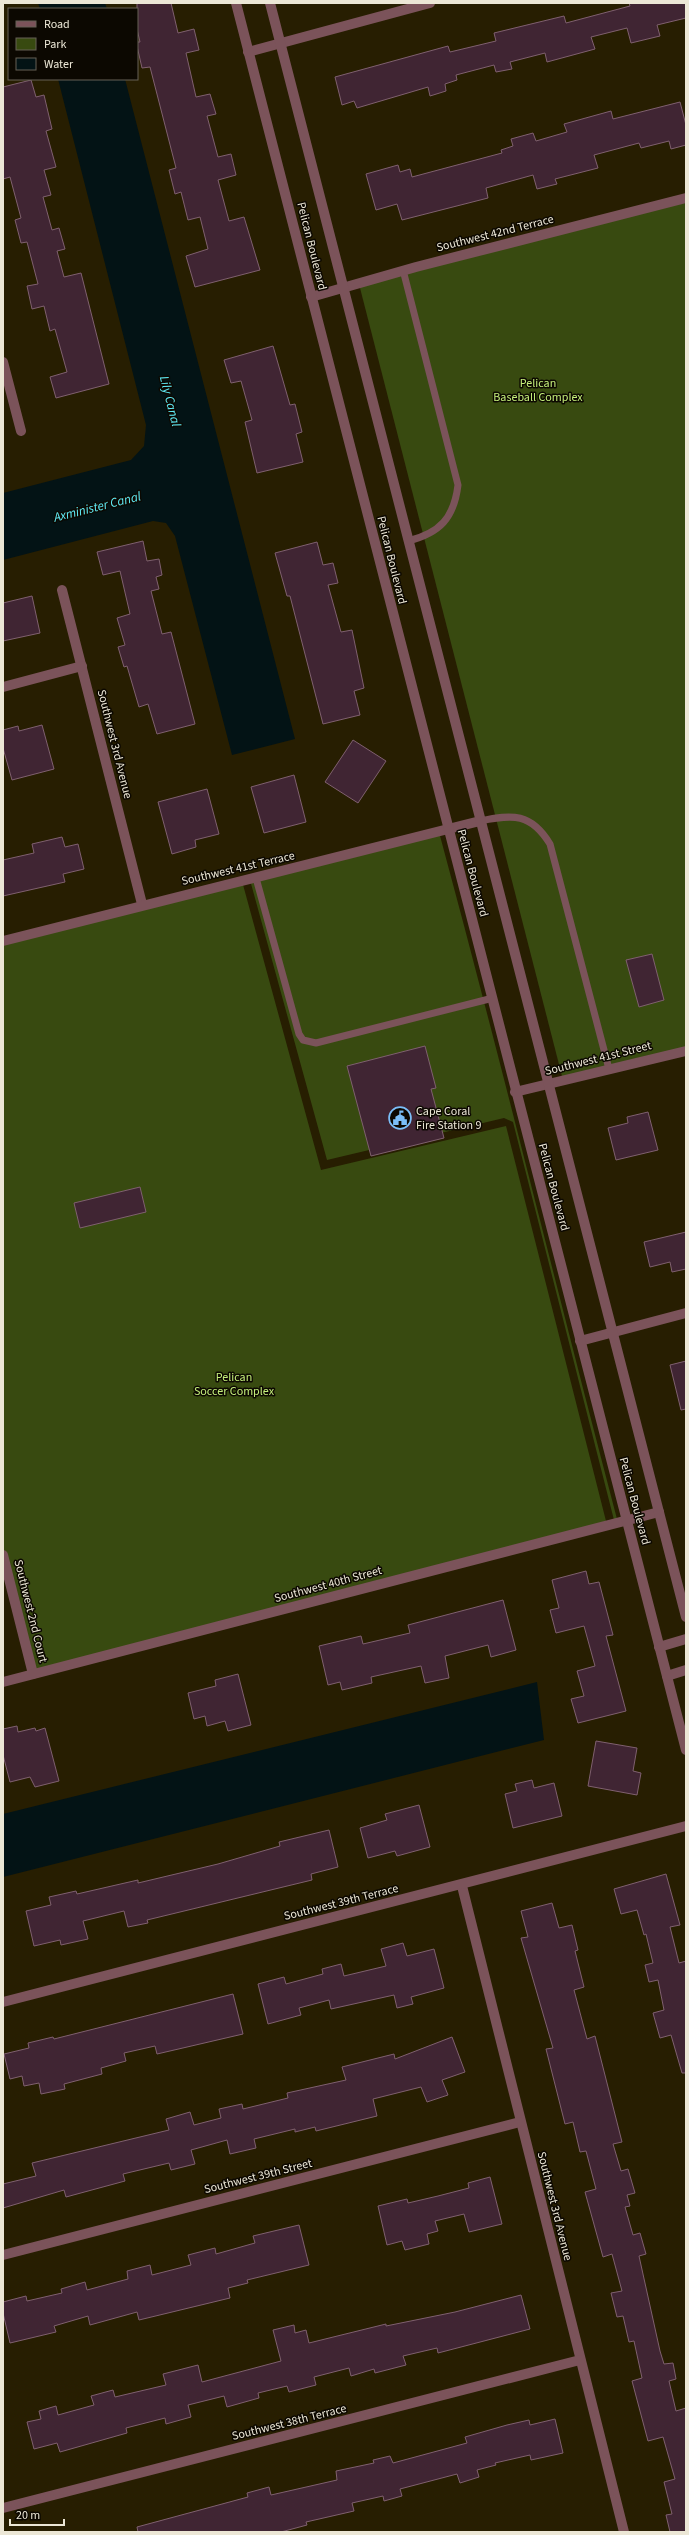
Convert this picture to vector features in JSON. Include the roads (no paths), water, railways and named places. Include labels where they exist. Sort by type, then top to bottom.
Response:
[{"type":"street","name":"Pelican Boulevard","points":[[236,3],[448,829],[494,998],[515,1092],[686,1750]]},
{"type":"street","name":"Pelican Boulevard","points":[[270,3],[686,1617]]},
{"type":"street","points":[[248,52],[280,42],[430,3]]},
{"type":"street","name":"Southwest 42nd Terrace","points":[[311,297],[403,270],[686,198]]},
{"type":"street","points":[[3,364],[21,431]]},
{"type":"street","name":"Southwest 3rd Avenue","points":[[62,590],[142,904]]},
{"type":"street","points":[[3,686],[82,666]]},
{"type":"street","name":"Southwest 41st Terrace","points":[[3,941],[142,904],[256,878],[480,821]]},
{"type":"street","name":"Southwest 41st Street","points":[[515,1092],[686,1051]]},
{"type":"street","points":[[580,1341],[612,1331],[686,1313]]},
{"type":"street","name":"Southwest 40th Street","points":[[3,1682],[659,1512]]},
{"type":"street","name":"Southwest 2nd Court","points":[[3,1555],[33,1674]]},
{"type":"street","points":[[659,1647],[686,1640]]},
{"type":"street","points":[[667,1676],[686,1670]]},
{"type":"street","name":"Southwest 39th Terrace","points":[[3,2002],[462,1886],[686,1826]]},
{"type":"street","name":"Southwest 3rd Avenue","points":[[462,1886],[624,2532]]},
{"type":"street","name":"Southwest 39th Street","points":[[3,2255],[520,2122]]},
{"type":"street","name":"Southwest 38th Terrace","points":[[3,2508],[580,2360]]},
{"type":"lane","points":[[403,270],[458,485],[456,501],[447,519],[424,537],[408,541]]},
{"type":"lane","points":[[480,821],[517,817],[532,822],[542,832],[550,844],[609,1069]]},
{"type":"lane","points":[[256,878],[299,1034],[304,1040],[316,1043],[494,998]]},
{"type":"water","points":[[38,3],[105,3],[107,8],[40,8]]},
{"type":"water","points":[[58,80],[125,80],[295,739],[232,755],[175,536],[166,523],[153,521],[3,560],[3,493],[131,460],[144,446],[146,425]]},
{"type":"water","points":[[537,1682],[544,1740],[3,1877],[3,1814]]},
{"type":"place","name":"Cape Coral Fire Station 9","points":[[400,1118]]},
{"type":"park label","name":"Pelican Baseball Complex","points":[[538,390]]},
{"type":"park label","name":"Pelican Soccer Complex","points":[[234,1384]]},
{"type":"water label","name":"Lily Canal","points":[[171,401]]},
{"type":"water label","name":"Axminister Canal","points":[[97,506]]}]
